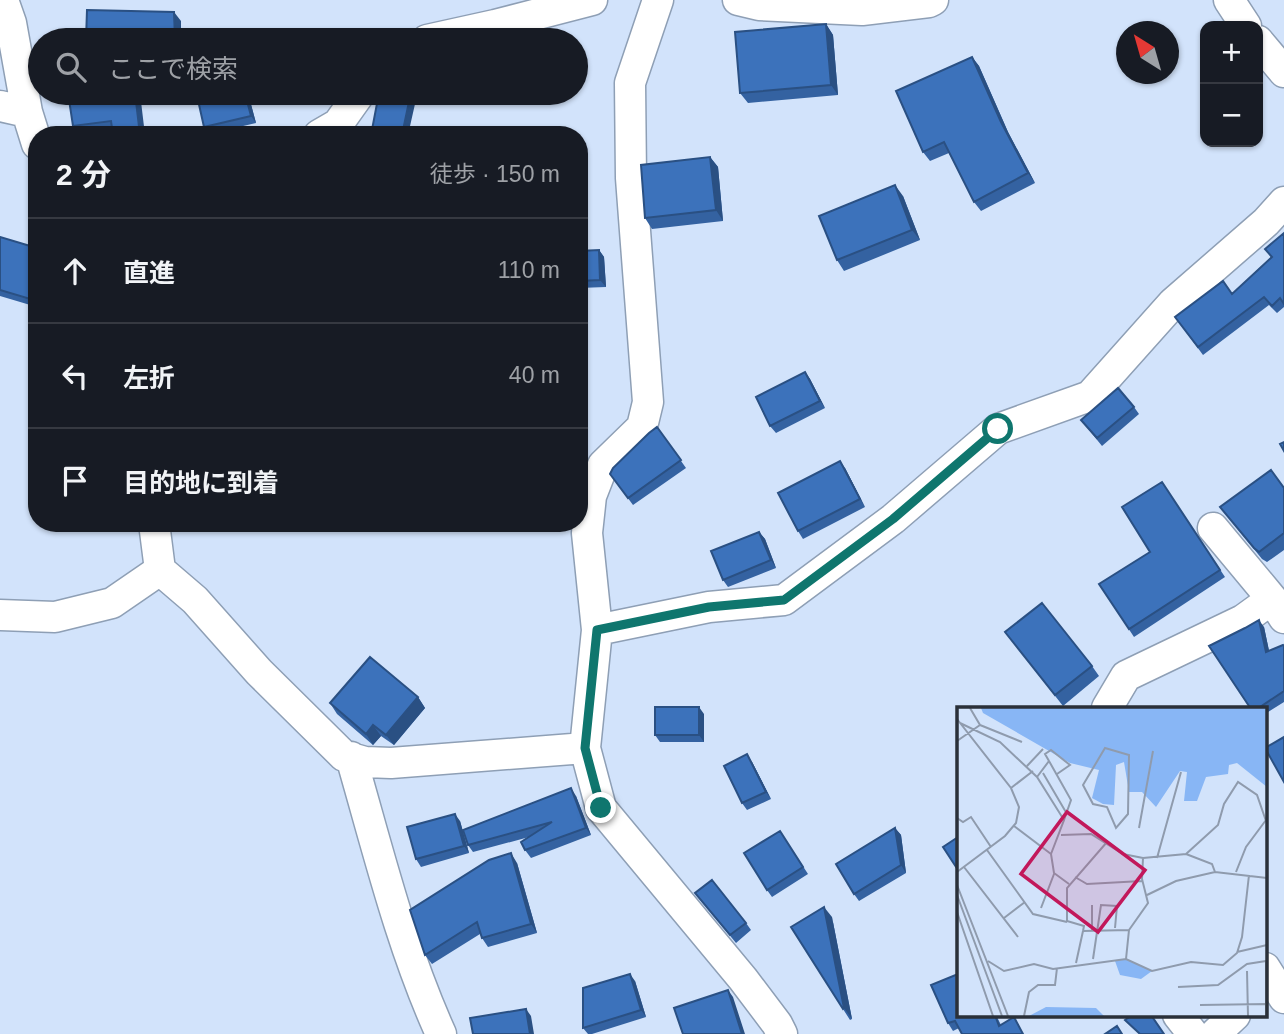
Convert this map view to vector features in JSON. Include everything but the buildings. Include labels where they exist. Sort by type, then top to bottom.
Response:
[{"type":"street","points":[[481,28],[592,0]]},
{"type":"street","points":[[588,524],[591,496],[603,464],[642,427],[648,402],[631,177],[630,83],[658,0]]},
{"type":"street","points":[[738,0],[759,5],[862,10],[933,0]]},
{"type":"street","points":[[1229,0],[1243,21]]},
{"type":"street","points":[[5,14],[13,109],[28,131]]},
{"type":"street","points":[[1263,47],[1284,72]]},
{"type":"street","points":[[335,126],[351,105]]},
{"type":"street","points":[[597,630],[709,607],[784,600],[893,519],[998,429],[1090,396],[1173,303],[1266,222],[1284,202]]},
{"type":"street","points":[[1108,707],[1126,676],[1243,620],[1278,608],[1213,528]]},
{"type":"street","points":[[155,532],[160,570],[195,600],[259,673],[344,755],[365,762],[391,763],[585,748]]},
{"type":"street","points":[[587,532],[597,630],[585,748],[601,808],[743,979],[778,1024],[782,1034]]},
{"type":"street","points":[[0,615],[55,617],[112,603],[160,570]]},
{"type":"street","points":[[351,758],[402,929],[424,996],[441,1034]]},
{"type":"street","points":[[1179,1016],[1193,1034]]},
{"type":"street","points":[[1215,1034],[1234,1016]]},
{"type":"route","points":[[601,808],[585,748],[597,630],[709,607],[784,600],[893,519],[998,429]]}]
